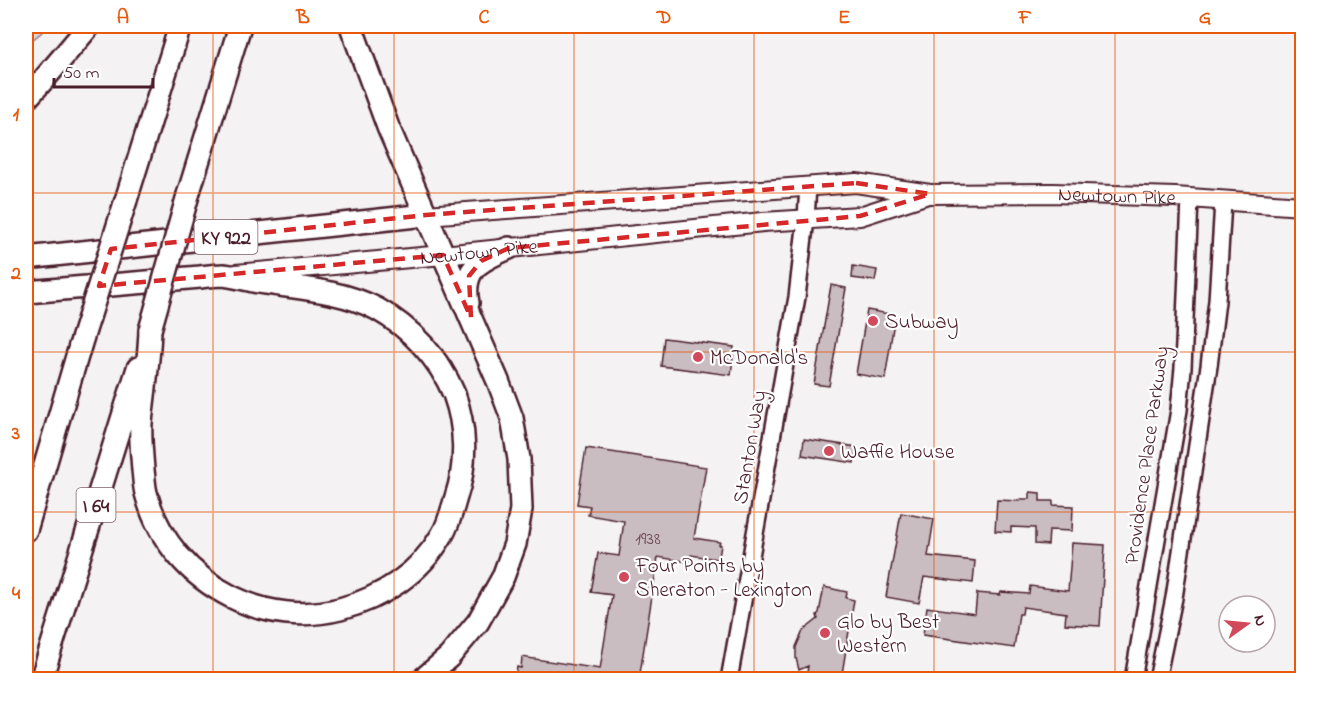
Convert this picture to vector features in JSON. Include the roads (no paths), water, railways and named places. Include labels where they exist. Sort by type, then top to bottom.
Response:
[{"type":"highway","points":[[26,99],[89,26]]},
{"type":"highway","points":[[26,530],[80,346],[180,26]]},
{"type":"highway","name":"I 64","points":[[41,680],[150,330],[188,195],[240,26]]},
{"type":"highway","points":[[351,26],[388,127],[498,381],[512,418],[519,459],[521,509],[515,544],[503,577],[477,622],[449,657],[422,680]]},
{"type":"highway","name":"Newtown Pike","points":[[26,258],[426,215]]},
{"type":"highway","points":[[471,318],[466,283],[473,268],[481,261],[509,248]]},
{"type":"highway","points":[[150,330],[150,350],[141,426],[146,492],[168,543],[183,563],[200,578],[246,604],[297,614],[324,613],[348,607],[375,597],[400,582],[430,553],[443,534],[451,515],[463,471],[464,445],[460,419],[454,395],[443,372],[425,347],[402,326],[374,308],[310,288],[256,282],[222,275]]},
{"type":"highway","name":"Newtown Pike","points":[[26,292],[222,275]]},
{"type":"main road","name":"Newtown Pike","points":[[426,215],[856,183],[930,194],[1053,193],[1175,197],[1302,206]]},
{"type":"main road","name":"Newtown Pike","points":[[222,275],[763,222],[860,216],[930,194]]},
{"type":"street","name":"Stanton Way","points":[[729,680],[796,297],[806,219],[807,186]]},
{"type":"street","name":"Providence Place Parkway","points":[[1133,680],[1179,410],[1183,368],[1190,199]]},
{"type":"street","points":[[1157,680],[1174,598],[1209,366],[1217,301],[1223,202]]},
{"type":"place","name":"Subway","points":[[873,321]]},
{"type":"place","name":"McDonald's","points":[[698,357]]},
{"type":"place","name":"Waffle House","points":[[829,451]]},
{"type":"place","name":"Four Points by Sheraton - Lexington","points":[[624,577]]},
{"type":"place","name":"Glo by Best Western","points":[[825,633]]}]
